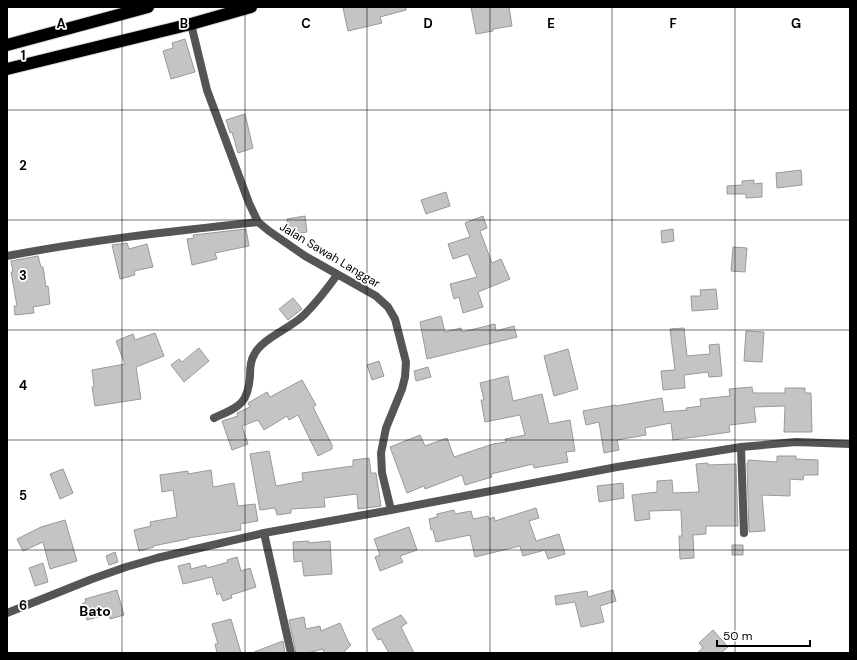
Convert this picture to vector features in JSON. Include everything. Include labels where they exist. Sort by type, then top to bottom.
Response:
[{"type":"highway","points":[[7,45],[148,7]]},
{"type":"highway","points":[[7,69],[191,24],[251,7]]},
{"type":"street","name":"Jalan Sawah Langgar","points":[[191,24],[207,90],[249,203],[258,222],[305,256],[376,296],[388,307],[395,319],[406,362],[405,377],[402,389],[386,428],[381,453],[382,473],[390,510]]},
{"type":"street","points":[[7,256],[43,248],[258,222]]},
{"type":"street","points":[[214,418],[234,409],[244,401],[248,391],[250,366],[254,354],[263,344],[304,315],[337,275]]},
{"type":"street","points":[[7,614],[92,579],[139,563],[264,533],[617,467],[741,447],[796,442],[850,444]]},
{"type":"street","points":[[741,447],[744,533]]},
{"type":"street","points":[[264,533],[291,653]]},
{"type":"building","points":[[406,7],[406,10],[380,17],[382,23],[348,31],[343,8]]},
{"type":"building","points":[[471,7],[509,7],[512,26],[476,34]]},
{"type":"building","points":[[185,39],[195,72],[171,79],[163,51],[173,48],[172,43]]},
{"type":"building","points":[[245,114],[253,148],[238,153],[232,132],[230,133],[226,120]]},
{"type":"building","points":[[801,170],[802,185],[777,188],[776,173]]},
{"type":"building","points":[[754,180],[754,184],[762,183],[762,197],[746,198],[746,194],[727,194],[727,186],[742,185],[742,181]]},
{"type":"building","points":[[446,192],[450,206],[426,214],[421,200]]},
{"type":"building","points":[[305,216],[307,232],[289,235],[287,219]]},
{"type":"building","points":[[483,216],[487,228],[480,231],[492,263],[501,259],[510,279],[478,292],[483,307],[463,313],[459,297],[454,299],[450,284],[477,277],[468,254],[453,259],[448,244],[470,237],[465,223]]},
{"type":"building","points":[[246,229],[249,246],[215,253],[217,259],[192,265],[187,239],[194,238],[193,235]]},
{"type":"building","points":[[673,229],[674,241],[662,243],[661,231]]},
{"type":"building","points":[[127,243],[129,249],[147,244],[153,267],[134,271],[135,275],[120,279],[112,245]]},
{"type":"building","points":[[733,247],[747,248],[745,272],[731,271]]},
{"type":"building","points":[[38,256],[41,267],[43,267],[46,287],[48,286],[50,304],[33,307],[34,313],[15,315],[14,306],[17,306],[11,272],[13,272],[11,261]]},
{"type":"building","points":[[716,289],[718,309],[692,311],[691,296],[701,296],[700,290]]},
{"type":"building","points":[[293,298],[302,309],[288,320],[279,309]]},
{"type":"building","points":[[441,316],[445,332],[461,328],[462,332],[495,324],[496,331],[514,326],[517,337],[427,359],[420,322]]},
{"type":"building","points":[[684,328],[687,356],[710,354],[709,345],[719,344],[722,376],[709,377],[708,372],[684,375],[685,388],[663,390],[661,371],[675,370],[670,329]]},
{"type":"building","points":[[746,331],[764,332],[762,362],[744,361]]},
{"type":"building","points":[[155,333],[164,356],[136,367],[141,399],[95,406],[92,387],[94,386],[92,370],[125,364],[116,341],[133,334],[135,340]]},
{"type":"building","points":[[199,348],[209,361],[184,382],[171,365],[179,359],[182,362]]},
{"type":"building","points":[[568,349],[578,389],[554,396],[544,356]]},
{"type":"building","points":[[379,361],[384,376],[372,380],[367,365]]},
{"type":"building","points":[[428,367],[431,377],[416,381],[414,371]]},
{"type":"building","points":[[508,376],[513,401],[542,394],[549,424],[570,420],[575,451],[566,452],[568,462],[534,468],[533,464],[491,474],[492,477],[465,485],[462,475],[425,489],[424,486],[407,493],[390,447],[420,435],[425,446],[447,438],[454,457],[493,444],[506,442],[505,439],[525,435],[520,415],[485,422],[481,400],[484,400],[480,383]]},
{"type":"building","points":[[302,380],[316,405],[313,407],[332,445],[332,449],[318,456],[298,415],[289,420],[287,416],[264,430],[258,420],[242,426],[248,444],[232,450],[222,421],[238,416],[237,413],[250,407],[248,403],[267,392],[270,397]]},
{"type":"building","points":[[752,387],[753,393],[785,393],[785,388],[805,388],[805,393],[811,393],[812,432],[784,432],[785,406],[754,407],[756,422],[729,425],[730,432],[673,440],[671,423],[645,428],[646,435],[617,440],[619,450],[604,453],[599,422],[586,425],[583,411],[662,398],[664,412],[687,410],[686,408],[701,406],[700,399],[730,396],[729,389]]},
{"type":"building","points":[[269,451],[276,486],[303,481],[302,473],[353,466],[353,460],[369,458],[371,473],[376,473],[381,506],[358,509],[357,494],[324,498],[325,507],[291,509],[291,513],[277,515],[275,508],[260,510],[250,454]]},
{"type":"building","points":[[777,456],[796,456],[796,459],[818,460],[818,475],[804,475],[803,480],[790,479],[790,496],[762,495],[765,531],[749,532],[748,460],[777,462]]},
{"type":"building","points":[[708,463],[708,465],[736,464],[738,526],[706,526],[706,534],[693,535],[694,558],[680,559],[679,536],[682,536],[681,510],[649,511],[650,519],[635,521],[632,495],[657,492],[657,481],[672,480],[673,493],[699,492],[696,464]]},
{"type":"building","points":[[63,469],[73,493],[60,499],[50,474]]},
{"type":"building","points":[[211,470],[213,487],[234,483],[238,506],[255,504],[258,521],[240,524],[241,530],[188,538],[153,546],[154,547],[139,551],[134,530],[151,526],[150,522],[177,517],[173,490],[162,492],[160,475],[188,471],[188,474]]},
{"type":"building","points":[[623,483],[624,498],[599,502],[597,486]]},
{"type":"building","points":[[536,508],[539,518],[529,521],[536,541],[559,534],[565,554],[548,559],[545,550],[523,556],[520,546],[475,557],[470,535],[436,542],[433,530],[431,530],[429,519],[437,517],[437,514],[454,510],[455,514],[471,511],[473,519],[488,516],[489,519],[494,517],[495,521]]},
{"type":"building","points":[[65,520],[77,561],[50,569],[43,542],[23,551],[17,539],[41,527]]},
{"type":"building","points":[[409,527],[417,550],[400,556],[403,562],[380,571],[375,557],[380,555],[374,539]]},
{"type":"building","points":[[309,541],[309,543],[330,541],[332,574],[304,576],[302,561],[294,562],[293,542]]},
{"type":"building","points":[[732,545],[743,545],[743,555],[732,555]]},
{"type":"building","points":[[115,552],[118,562],[109,565],[106,556]]},
{"type":"building","points":[[237,557],[241,571],[250,568],[256,587],[231,595],[232,598],[223,601],[220,593],[217,595],[212,577],[183,584],[178,566],[190,563],[191,569],[206,565],[207,568],[228,562],[227,560]]},
{"type":"building","points":[[43,563],[48,582],[35,586],[29,568]]},
{"type":"building","points":[[117,590],[124,615],[110,619],[109,614],[87,620],[82,604],[86,602],[85,599]]},
{"type":"building","points":[[613,590],[616,601],[600,606],[604,622],[581,627],[575,602],[556,605],[555,596],[587,591],[588,597]]},
{"type":"building","points":[[401,615],[407,623],[401,627],[414,653],[389,653],[381,639],[378,640],[372,629]]},
{"type":"building","points":[[304,617],[306,629],[320,626],[321,631],[340,623],[351,645],[343,653],[324,653],[323,649],[307,653],[296,653],[289,620]]},
{"type":"building","points":[[231,619],[241,653],[217,653],[215,644],[218,644],[212,624]]},
{"type":"building","points":[[713,630],[728,647],[721,653],[697,653],[703,648],[699,643]]},
{"type":"building","points":[[283,641],[285,653],[254,652]]},
{"type":"district","name":"Bato","points":[[95,611]]}]
